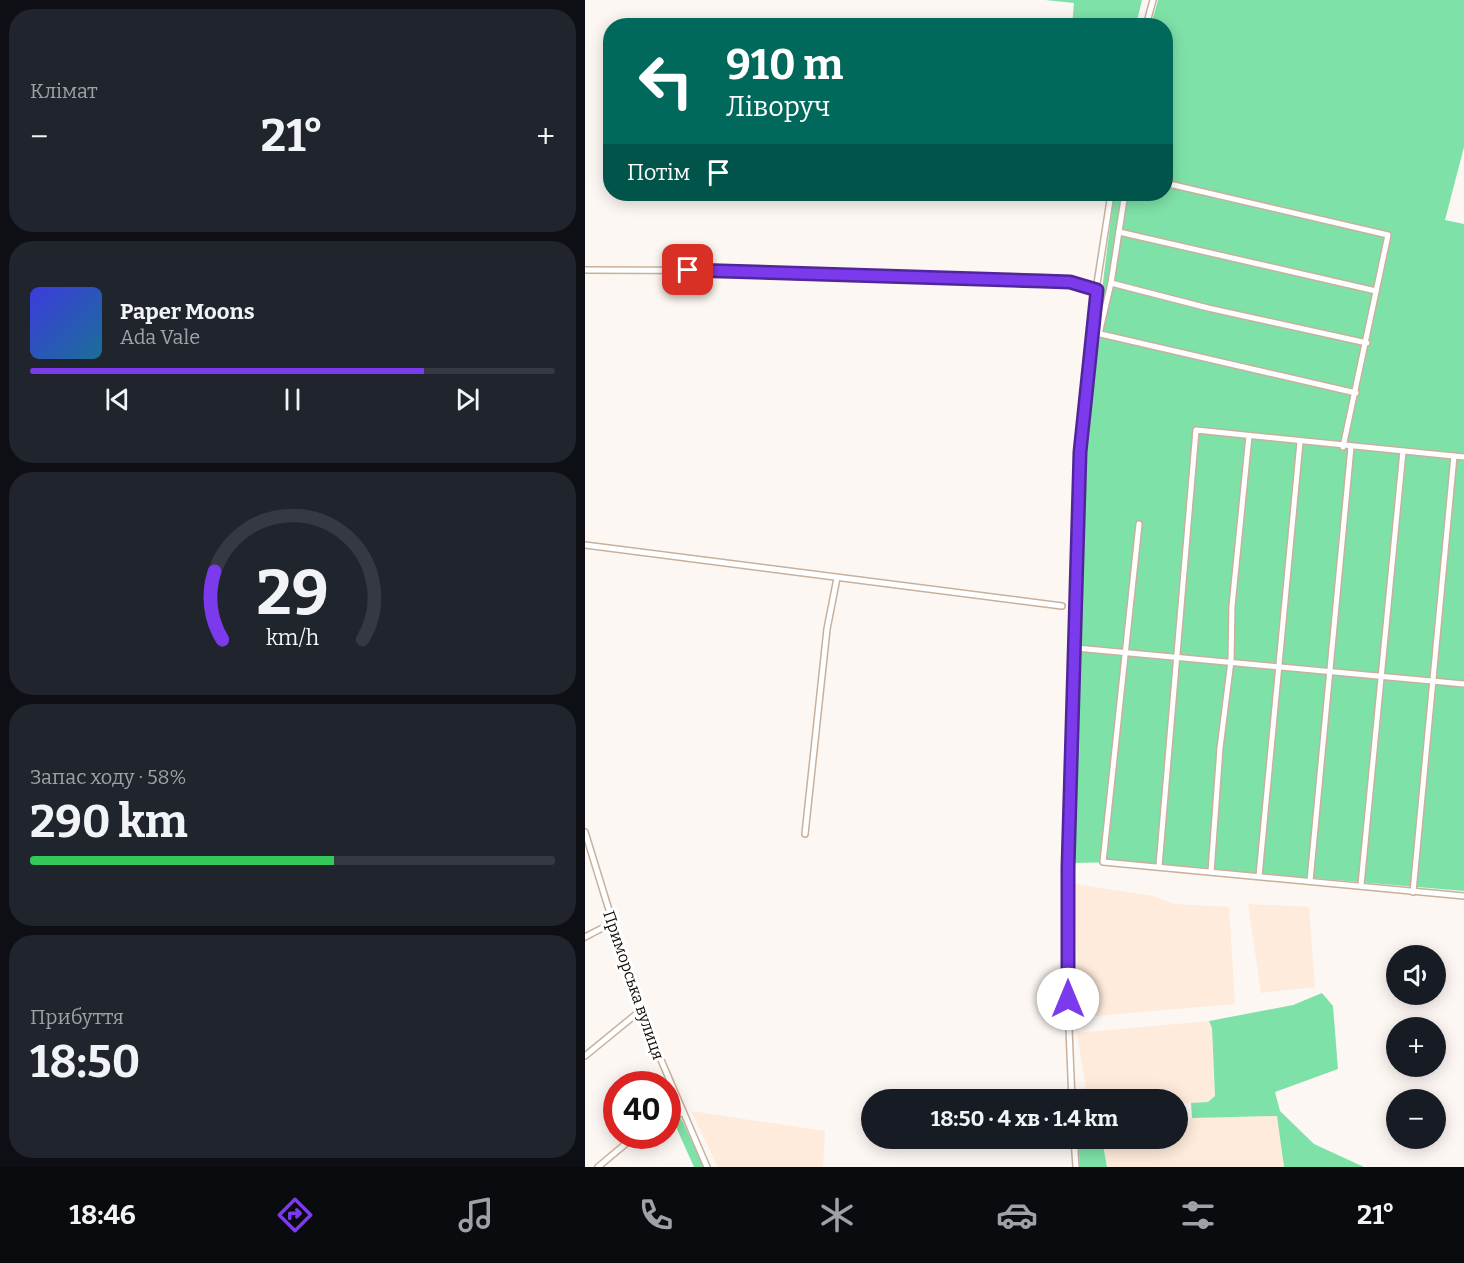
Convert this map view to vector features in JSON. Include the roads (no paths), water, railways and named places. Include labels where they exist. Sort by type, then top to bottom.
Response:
[{"type":"street","points":[[1148,18],[1153,0]]},
{"type":"street","points":[[1173,185],[1388,235],[1367,343],[1343,447]]},
{"type":"street","points":[[1072,1089],[1068,999],[1068,902],[1080,452],[1097,290],[1110,201]]},
{"type":"street","points":[[1099,334],[1111,283],[1122,201]]},
{"type":"street","points":[[1119,232],[1376,291]]},
{"type":"street","points":[[585,270],[800,271],[1070,282],[1097,290]]},
{"type":"street","points":[[1111,283],[1208,308],[1367,343]]},
{"type":"street","points":[[1092,332],[1356,393]]},
{"type":"street","points":[[1159,866],[1196,430],[1343,447],[1464,457]]},
{"type":"street","points":[[1211,872],[1220,748],[1231,661],[1232,606],[1249,436]]},
{"type":"street","points":[[1259,876],[1300,442]]},
{"type":"street","points":[[1310,881],[1351,447]]},
{"type":"street","points":[[1361,885],[1403,451]]},
{"type":"street","points":[[1413,892],[1454,456]]},
{"type":"street","points":[[1139,524],[1103,862],[1464,896]]},
{"type":"street","points":[[585,545],[1062,606]]},
{"type":"street","points":[[805,834],[827,628],[837,578]]},
{"type":"street","points":[[1076,648],[1464,684]]},
{"type":"street","name":"Приморська вулиця","points":[[585,832],[587,845],[640,1011],[664,1071]]},
{"type":"street","points":[[585,937],[612,923]]},
{"type":"street","points":[[585,1056],[640,1011]]},
{"type":"street","name":"Приморська вулиця","points":[[681,1113],[707,1167]]},
{"type":"street","points":[[598,1167],[619,1149]]},
{"type":"street","points":[[1075,1149],[1076,1167]]}]
